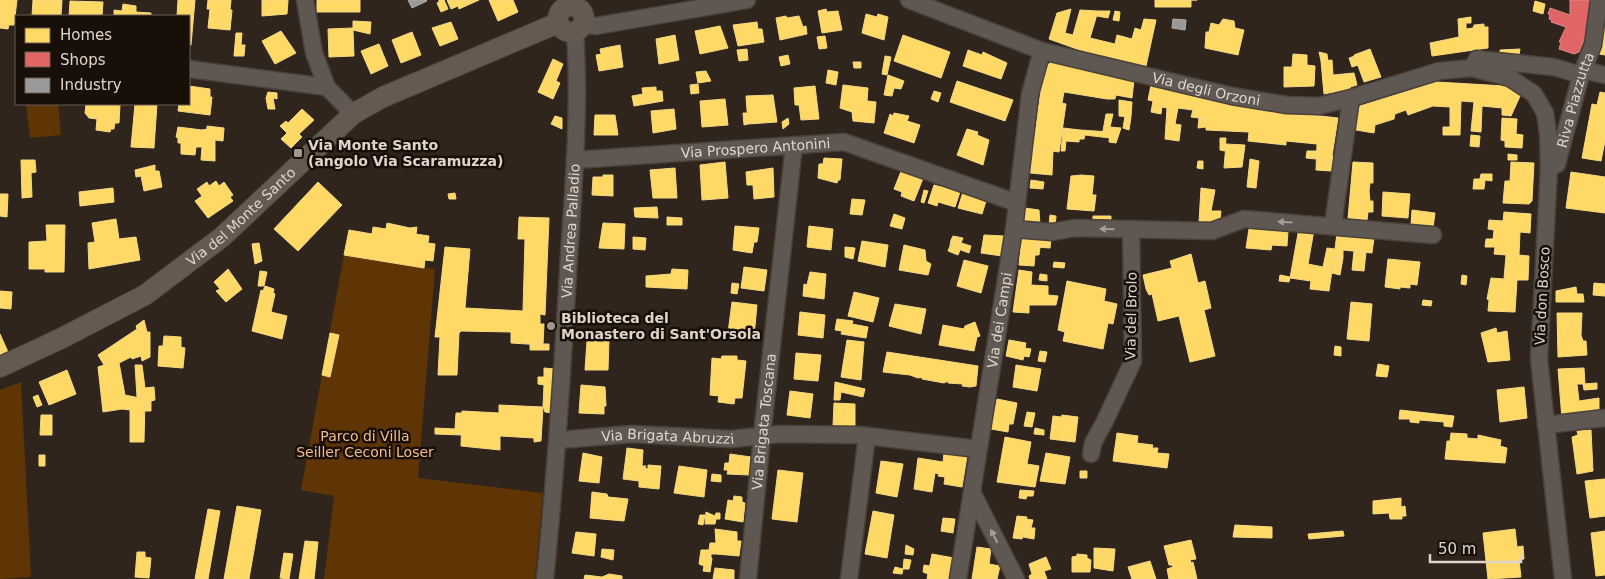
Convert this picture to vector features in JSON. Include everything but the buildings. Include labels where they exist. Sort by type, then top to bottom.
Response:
[{"type":"main road","name":"Via del Monte Santo","points":[[0,367],[60,340],[145,295],[222,237],[353,114],[383,97],[574,18]]},
{"type":"street","points":[[305,0],[314,53],[327,87],[353,114]]},
{"type":"street","points":[[574,18],[596,26],[747,0]]},
{"type":"street","name":"Via degli Orzoni","points":[[910,0],[943,7],[1042,51],[1232,96],[1287,105],[1319,106],[1439,71],[1472,68],[1510,78],[1534,94],[1545,113],[1549,167]]},
{"type":"street","name":"Riva Piazzutta","points":[[1549,167],[1557,164],[1582,73],[1593,44],[1599,0]]},
{"type":"street","name":"Via Andrea Palladio","points":[[545,579],[559,440],[575,160],[577,60],[574,18]]},
{"type":"street","name":"Via dei Campi","points":[[958,579],[1014,228],[1030,94],[1042,51]]},
{"type":"street","name":"Via degli Orzoni","points":[[1472,68],[1477,59],[1554,66],[1582,73]]},
{"type":"street","points":[[190,69],[327,87]]},
{"type":"street","points":[[1582,73],[1605,74]]},
{"type":"street","points":[[1333,225],[1351,98]]},
{"type":"street","name":"Via Prospero Antonini","points":[[575,160],[844,142],[1017,203]]},
{"type":"street","name":"Via Brigata Toscana","points":[[748,579],[794,146]]},
{"type":"street","name":"Via don Bosco","points":[[1549,167],[1539,359],[1563,579]]},
{"type":"street","points":[[1014,228],[1052,232],[1075,228],[1212,231],[1244,219],[1333,225],[1433,235]]},
{"type":"street","name":"Via del Brolo","points":[[1090,454],[1092,442],[1105,421],[1133,361],[1131,229]]},
{"type":"street","points":[[1546,425],[1605,418]]},
{"type":"street","name":"Via Brigata Abruzzi","points":[[559,440],[632,434],[731,439],[780,434],[866,436],[978,449]]},
{"type":"street","points":[[849,579],[866,436]]},
{"type":"street","points":[[973,494],[1016,579]]},
{"type":"green space","points":[[26,105],[58,105],[61,135],[30,138]]},
{"type":"green space","name":"Parco di Villa Seiller Ceconi Loser","points":[[344,255],[435,269],[418,478],[543,493],[535,579],[324,579],[334,496],[301,490]]},
{"type":"green space","points":[[21,382],[31,577],[0,579],[0,390]]},
{"type":"place","name":"Via Monte Santo (angolo Via Scaramuzza)","points":[[298,153]]},
{"type":"place","name":"Biblioteca del Monastero di Sant'Orsola","points":[[551,326]]}]
